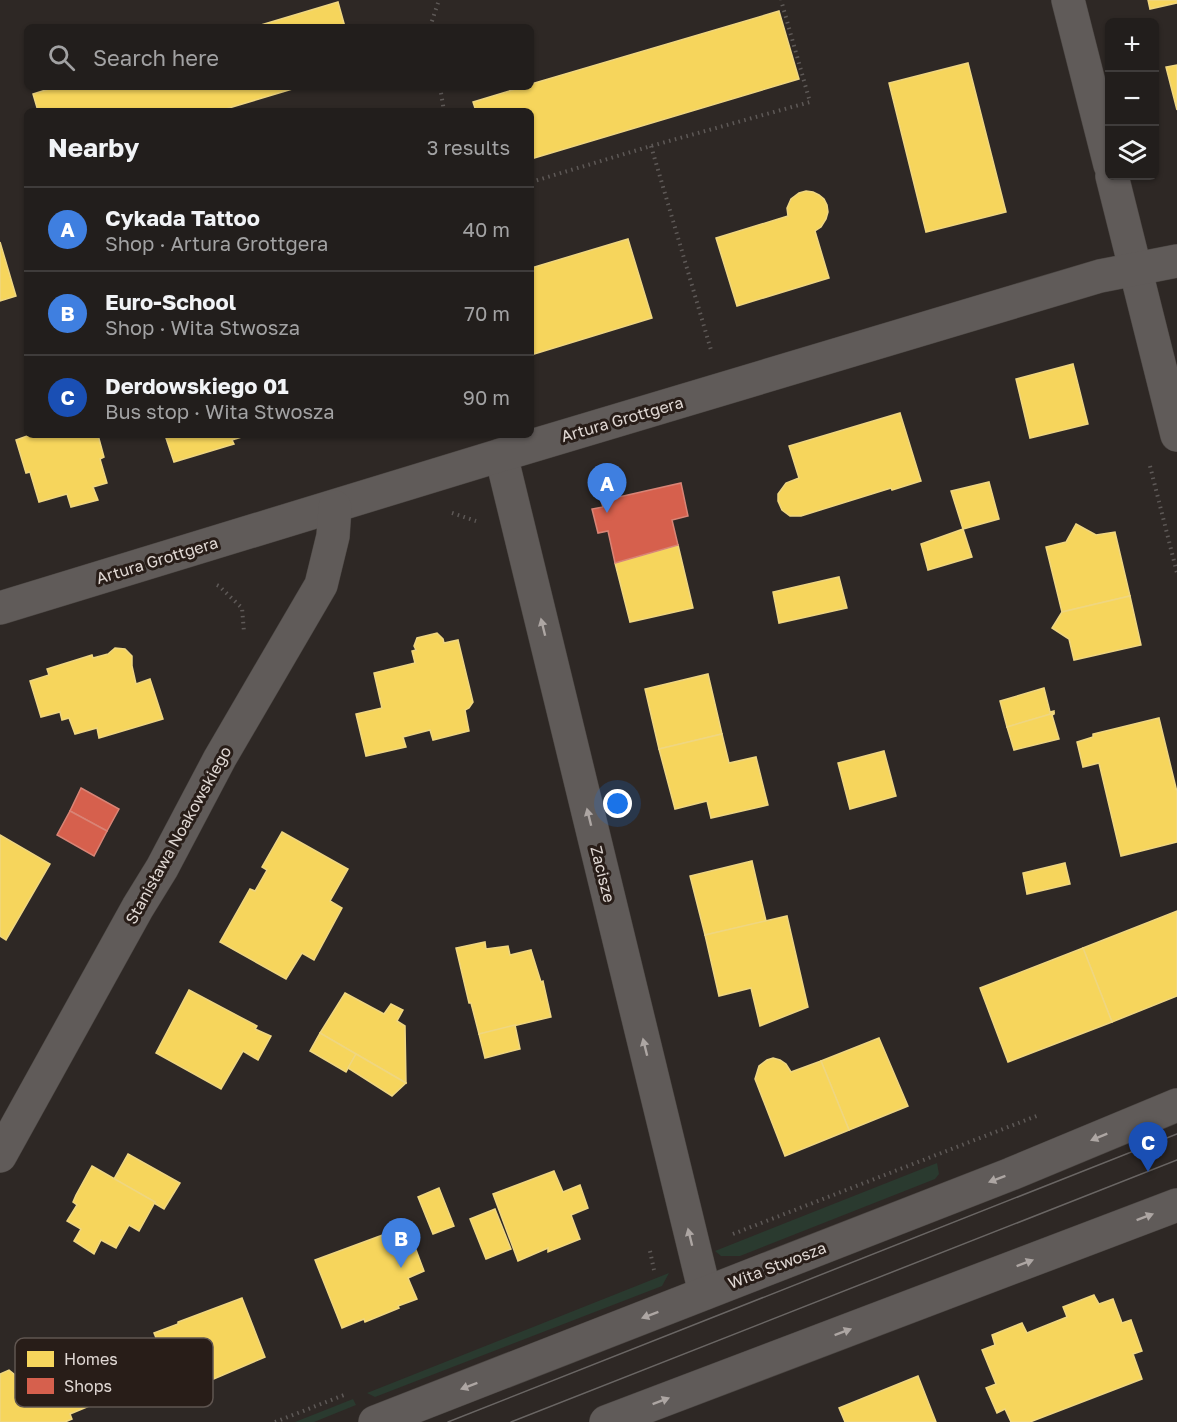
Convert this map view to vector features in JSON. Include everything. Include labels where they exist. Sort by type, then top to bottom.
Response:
[{"type":"street","points":[[1068,0],[1105,145]]},
{"type":"street","points":[[1113,180],[1177,435]]},
{"type":"street","name":"Artura Grottgera","points":[[0,609],[501,455],[1100,276],[1177,261]]},
{"type":"street","name":"Zacisze","points":[[501,455],[705,1293]]},
{"type":"street","name":"Stanisława Noakowskiego","points":[[0,1156],[132,917],[162,868],[220,758],[321,585],[333,536],[335,507]]},
{"type":"street","name":"Wita Stwosza","points":[[375,1422],[1011,1174],[1177,1105]]},
{"type":"street","points":[[606,1422],[1177,1205]]},
{"type":"path","points":[[431,24],[439,0]]},
{"type":"path","points":[[534,181],[810,102],[781,0]]},
{"type":"path","points":[[440,90],[444,108]]},
{"type":"path","points":[[651,146],[723,389]]},
{"type":"path","points":[[448,512],[478,522]]},
{"type":"path","points":[[209,583],[219,586],[242,608],[245,639]]},
{"type":"path","points":[[725,1237],[1045,1113]]},
{"type":"path","points":[[649,1248],[654,1271]]},
{"type":"green space","points":[[937,1163],[939,1174],[935,1179],[740,1256],[721,1256],[715,1251]]},
{"type":"green space","points":[[669,1273],[662,1286],[375,1397],[367,1393]]},
{"type":"green space","points":[[353,1399],[356,1405],[314,1422],[295,1422]]},
{"type":"building: Homes","points":[[1148,0],[1177,0],[1177,3],[1150,9]]},
{"type":"building: Homes","points":[[338,2],[344,24],[264,24]]},
{"type":"building: Homes","points":[[779,11],[799,79],[534,158],[534,108],[475,108],[473,102],[512,90],[534,90],[534,83]]},
{"type":"building: Homes","points":[[968,63],[1006,212],[926,232],[889,83]]},
{"type":"building: Homes","points":[[1177,65],[1177,110],[1166,67]]},
{"type":"building: Homes","points":[[46,90],[289,90],[229,108],[37,108],[33,94]]},
{"type":"building: Homes","points":[[806,191],[819,195],[827,205],[826,219],[815,231],[829,278],[737,306],[716,238],[788,216],[787,208],[791,199]]},
{"type":"building: Homes","points":[[628,239],[652,318],[534,354],[534,267]]},
{"type":"building: Homes","points":[[0,242],[16,296],[0,301]]},
{"type":"building: Homes","points":[[1073,364],[1088,424],[1030,438],[1016,379]]},
{"type":"building: Homes","points":[[900,413],[921,481],[801,516],[790,516],[782,510],[778,494],[786,483],[799,478],[789,446]]},
{"type":"building: Homes","points":[[24,437],[99,438],[104,457],[100,459],[107,483],[93,487],[98,500],[71,507],[67,494],[39,502],[30,472],[26,473],[16,440]]},
{"type":"building: Homes","points":[[166,438],[238,438],[232,440],[234,444],[174,462]]},
{"type":"building: Homes","points":[[989,482],[999,519],[963,529],[951,491]]},
{"type":"building: Homes","points":[[1076,524],[1096,535],[1115,532],[1130,596],[1062,612],[1046,547],[1066,542]]},
{"type":"building: Homes","points":[[963,529],[972,557],[928,570],[921,544]]},
{"type":"building: Homes","points":[[678,545],[693,608],[630,622],[615,563]]},
{"type":"building: Homes","points":[[839,577],[847,608],[779,623],[773,592]]},
{"type":"building: Homes","points":[[1130,596],[1141,645],[1074,660],[1069,639],[1052,628],[1062,612]]},
{"type":"building: Homes","points":[[437,633],[444,643],[458,640],[473,702],[465,710],[469,731],[433,740],[430,730],[403,737],[406,747],[366,756],[356,714],[382,708],[374,673],[415,663],[412,651],[416,650],[414,646],[417,638]]},
{"type":"building: Homes","points":[[115,648],[125,649],[132,656],[136,684],[150,679],[163,719],[99,738],[97,728],[75,734],[69,718],[62,720],[60,712],[41,717],[30,681],[49,675],[47,669],[92,655],[93,658],[108,654]]},
{"type":"building: Homes","points":[[708,674],[722,734],[659,749],[645,689]]},
{"type":"building: Homes","points":[[1044,688],[1050,712],[1054,711],[1054,713],[1007,727],[1000,701]]},
{"type":"building: Homes","points":[[1054,713],[1052,715],[1059,739],[1014,750],[1007,727]]},
{"type":"building: Homes","points":[[1159,718],[1177,792],[1177,842],[1121,856],[1099,763],[1083,767],[1077,742],[1093,737],[1093,734]]},
{"type":"building: Homes","points":[[722,734],[729,763],[756,757],[768,805],[711,818],[707,801],[675,809],[659,749]]},
{"type":"building: Homes","points":[[884,751],[896,796],[850,809],[838,763]]},
{"type":"building: Homes","points":[[282,832],[348,869],[330,901],[342,908],[314,960],[302,953],[286,979],[220,942],[250,889],[255,891],[267,870],[262,867]]},
{"type":"building: Homes","points":[[0,835],[50,864],[6,940],[0,936]]},
{"type":"building: Homes","points":[[752,861],[766,921],[705,935],[690,876]]},
{"type":"building: Homes","points":[[1065,863],[1070,884],[1027,894],[1023,873]]},
{"type":"building: Homes","points":[[1177,911],[1177,996],[1112,1022],[1083,948]]},
{"type":"building: Homes","points":[[787,916],[808,1007],[760,1026],[751,988],[719,996],[705,935]]},
{"type":"building: Homes","points":[[485,942],[486,949],[508,946],[510,955],[531,950],[541,982],[543,981],[551,1017],[479,1034],[456,948]]},
{"type":"building: Homes","points":[[1083,948],[1112,1022],[1008,1062],[980,988]]},
{"type":"building: Homes","points":[[189,990],[257,1026],[255,1029],[271,1036],[258,1060],[243,1051],[221,1089],[156,1053]]},
{"type":"building: Homes","points":[[345,993],[384,1014],[391,1004],[403,1010],[397,1021],[405,1026],[406,1083],[320,1033]]},
{"type":"building: Homes","points":[[515,1025],[520,1049],[485,1058],[479,1034]]},
{"type":"building: Homes","points":[[320,1033],[356,1054],[346,1072],[310,1051]]},
{"type":"building: Homes","points":[[879,1038],[908,1106],[849,1130],[821,1061]]},
{"type":"building: Homes","points":[[356,1054],[406,1083],[392,1096],[348,1068]]},
{"type":"building: Homes","points":[[773,1058],[786,1064],[791,1072],[821,1061],[849,1130],[785,1156],[755,1079],[759,1066]]},
{"type":"building: Homes","points":[[128,1154],[180,1183],[164,1209],[114,1179]]},
{"type":"building: Homes","points":[[92,1166],[155,1202],[139,1231],[129,1225],[116,1248],[101,1240],[94,1254],[74,1241],[81,1229],[67,1221],[77,1205],[73,1202],[76,1195]]},
{"type":"building: Homes","points":[[554,1171],[563,1192],[580,1185],[588,1208],[571,1215],[580,1239],[548,1252],[548,1248],[518,1261],[493,1194]]},
{"type":"building: Homes","points":[[439,1188],[454,1226],[433,1234],[418,1197]]},
{"type":"building: Homes","points":[[495,1209],[511,1249],[486,1259],[470,1219]]},
{"type":"building: Homes","points":[[407,1226],[424,1271],[408,1278],[417,1299],[365,1322],[364,1319],[342,1328],[315,1260]]},
{"type":"building: Homes","points":[[1094,1295],[1099,1304],[1113,1299],[1122,1323],[1131,1320],[1142,1351],[1133,1354],[1142,1379],[1030,1422],[1011,1422],[1005,1409],[997,1413],[986,1388],[996,1384],[982,1350],[995,1345],[992,1335],[1022,1323],[1027,1333],[1067,1317],[1063,1307]]},
{"type":"building: Homes","points":[[242,1298],[265,1357],[213,1379],[213,1338],[156,1338],[154,1333],[178,1324],[178,1322]]},
{"type":"building: Homes","points":[[9,1370],[15,1375],[15,1407],[87,1407],[70,1414],[72,1419],[65,1422],[0,1422],[0,1374]]},
{"type":"building: Homes","points":[[918,1376],[936,1422],[845,1422],[839,1408]]},
{"type":"building: Shops","points":[[681,483],[688,516],[672,520],[678,545],[615,563],[608,531],[598,533],[592,509],[603,507],[601,501]]},
{"type":"building: Shops","points":[[81,788],[119,809],[107,831],[70,811]]},
{"type":"building: Shops","points":[[70,811],[107,831],[94,856],[57,835]]},
{"type":"tram line","points":[[448,1422],[1177,1134]]},
{"type":"tram line","points":[[511,1422],[1177,1160]]},
{"type":"place","name":"Cykada Tattoo","points":[[607,513]]},
{"type":"place","name":"Derdowskiego 01","points":[[1148,1172]]},
{"type":"place","name":"Euro-School","points":[[401,1268]]}]
